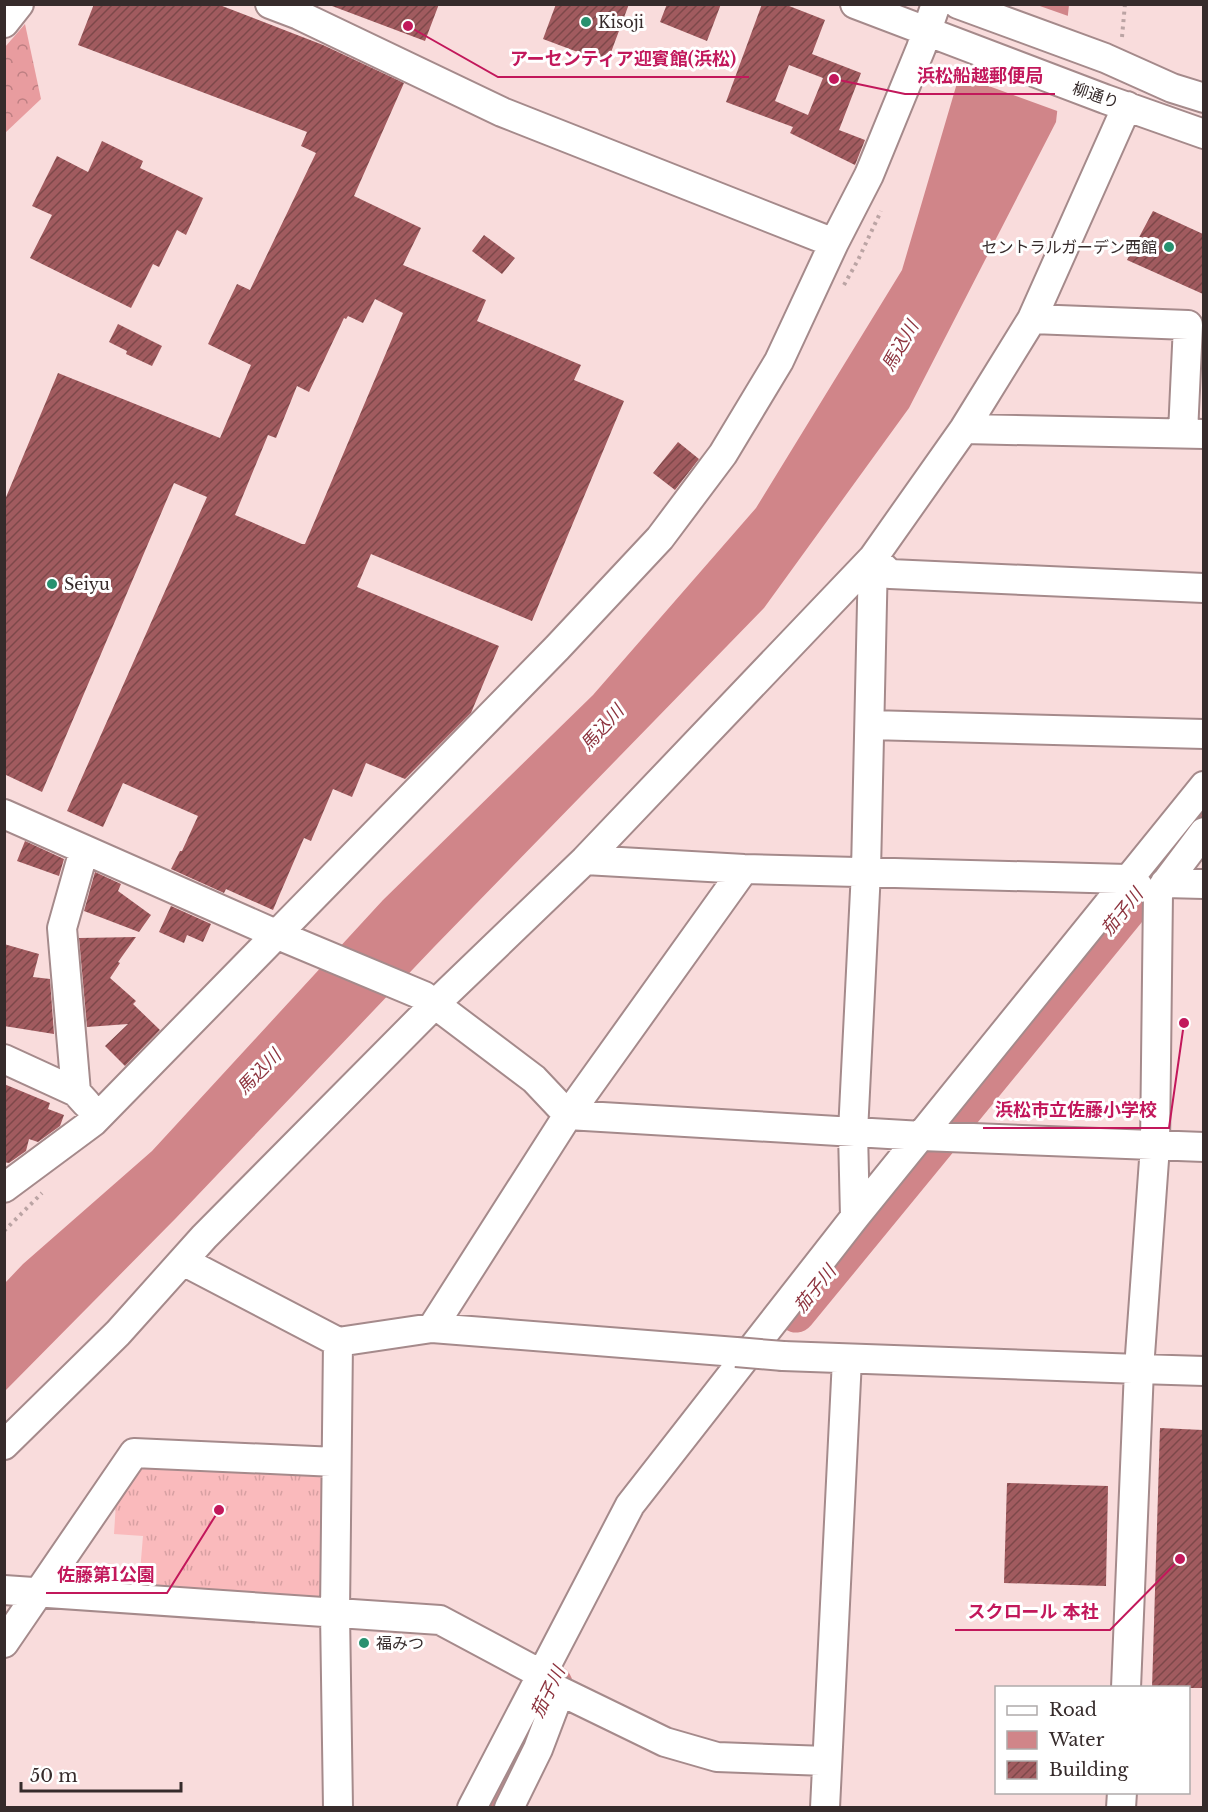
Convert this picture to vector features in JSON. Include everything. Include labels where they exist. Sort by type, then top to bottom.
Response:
[{"type":"street","points":[[4,23],[19,4]]},
{"type":"street","points":[[270,4],[299,15],[502,112],[834,243]]},
{"type":"street","name":"柳通り","points":[[855,4],[938,37],[1203,134]]},
{"type":"street","points":[[4,1188],[98,1116],[284,937],[660,538],[723,454],[779,361],[834,243],[938,37],[936,4]]},
{"type":"street","points":[[958,4],[1113,48],[1172,88],[1203,98]]},
{"type":"street","points":[[4,1445],[118,1333],[429,1000],[585,860],[873,558],[964,429],[1032,319],[1116,103]]},
{"type":"street","points":[[964,429],[1193,434],[1188,326],[1032,319]]},
{"type":"street","points":[[873,558],[890,574],[1203,588]]},
{"type":"street","points":[[855,1217],[853,1132],[866,871],[873,558]]},
{"type":"street","points":[[870,725],[1203,734]]},
{"type":"street","points":[[1126,1686],[1139,1369],[1155,1146],[1150,887],[1203,786]]},
{"type":"street","points":[[4,814],[429,1000],[534,1078],[568,1115],[922,1136],[1203,1147]]},
{"type":"street","points":[[472,1808],[630,1505],[855,1217],[922,1136],[1203,832]]},
{"type":"street","points":[[76,1092],[62,928],[84,850]]},
{"type":"street","points":[[585,860],[744,869],[866,871],[1150,887],[1203,884]]},
{"type":"street","points":[[432,1328],[568,1115],[744,869]]},
{"type":"street","points":[[4,1059],[76,1092],[98,1116]]},
{"type":"street","points":[[183,1261],[338,1342],[432,1328],[783,1356],[1203,1371]]},
{"type":"street","points":[[338,1342],[335,1613],[338,1808]]},
{"type":"street","points":[[825,1808],[847,1359]]},
{"type":"street","points":[[4,1643],[134,1453],[336,1462]]},
{"type":"street","points":[[4,1590],[440,1620],[541,1674]]},
{"type":"street","points":[[509,1808],[538,1749],[560,1691],[665,1742],[717,1757],[827,1761]]},
{"type":"path","points":[[1113,48],[1125,4]]},
{"type":"green space","points":[[25,24],[41,99],[5,133],[5,47]]},
{"type":"green space","points":[[138,1457],[322,1465],[322,1597],[139,1584],[143,1536],[114,1534],[117,1487]]},
{"type":"water","name":"馬込川","points":[[980,5],[1069,5],[1056,122],[909,408],[764,608],[434,947],[176,1218],[5,1391],[5,1283],[23,1264],[152,1151],[383,900],[593,695],[756,508],[902,270]]},
{"type":"pier","points":[[977,4],[1037,5],[1071,17],[1060,112],[956,74]]},
{"type":"building","points":[[94,4],[217,4],[323,45],[404,83],[354,196],[421,228],[403,265],[486,300],[477,321],[581,365],[574,380],[624,401],[532,621],[371,554],[357,587],[499,646],[471,713],[405,779],[366,763],[352,797],[333,789],[311,841],[304,838],[273,910],[226,889],[224,893],[171,869],[198,816],[123,783],[103,827],[67,811],[207,497],[174,483],[42,792],[4,774],[4,502],[58,373],[220,438],[251,365],[208,344],[237,284],[250,290],[316,153],[301,146],[307,132],[78,45]],"holes":[[[375,299],[403,313],[305,544],[235,515],[268,435],[276,438],[297,386],[309,392],[344,318],[348,316],[363,323]]]},
{"type":"building","points":[[332,4],[439,4],[425,41],[332,6]]},
{"type":"building","name":"Kisoji","points":[[556,4],[629,4],[607,63],[543,39]]},
{"type":"building","points":[[667,4],[721,4],[707,41],[660,22]]},
{"type":"building","points":[[762,4],[784,4],[825,20],[812,54],[861,73],[839,130],[865,140],[855,165],[790,133],[793,127],[726,102]],"holes":[[[789,65],[823,78],[808,115],[775,101]]]},
{"type":"building","points":[[102,141],[143,161],[140,168],[203,198],[186,235],[177,230],[159,267],[153,264],[131,308],[30,258],[52,215],[32,206],[57,156],[88,172]]},
{"type":"building","name":"セントラルガーデン西館","points":[[1153,211],[1203,234],[1203,294],[1127,260]]},
{"type":"building","points":[[484,235],[515,258],[502,274],[472,251]]},
{"type":"building","points":[[118,324],[162,346],[152,366],[126,354],[127,351],[109,342]]},
{"type":"building","points":[[678,442],[699,459],[675,490],[653,473]]},
{"type":"building","points":[[25,841],[64,859],[59,876],[17,861]]},
{"type":"building","points":[[95,872],[121,884],[118,891],[151,915],[139,932],[84,911]]},
{"type":"building","points":[[171,906],[211,924],[203,942],[187,935],[184,943],[159,932]]},
{"type":"building","points":[[136,937],[118,962],[120,963],[110,978],[136,1001],[133,1004],[160,1030],[125,1066],[105,1046],[128,1024],[87,1027],[79,938]]},
{"type":"building","points":[[4,944],[39,954],[33,977],[50,979],[54,1034],[4,1026]]},
{"type":"building","points":[[4,1084],[50,1103],[48,1109],[64,1115],[60,1126],[38,1142],[29,1139],[26,1151],[9,1163],[4,1162]]},
{"type":"building","points":[[1160,1428],[1203,1430],[1203,1688],[1152,1686]]},
{"type":"building","points":[[1007,1483],[1108,1486],[1106,1586],[1004,1583]]},
{"type":"waterway","name":"茄子川","points":[[796,1313],[1204,813]]},
{"type":"waterway","name":"茄子川","points":[[491,1808],[553,1684]]},
{"type":"place","name":"Kisoji","points":[[586,22]]},
{"type":"place","name":"アーセンティア迎賓館(浜松)","points":[[408,26]]},
{"type":"place","name":"浜松船越郵便局","points":[[834,79]]},
{"type":"place","name":"セントラルガーデン西館","points":[[1169,247]]},
{"type":"place","name":"Seiyu","points":[[52,584]]},
{"type":"place","name":"浜松市立佐藤小学校","points":[[1184,1023]]},
{"type":"place","name":"佐藤第1公園","points":[[219,1510]]},
{"type":"place","name":"スクロール 本社","points":[[1180,1559]]},
{"type":"place","name":"福みつ","points":[[364,1643]]}]
